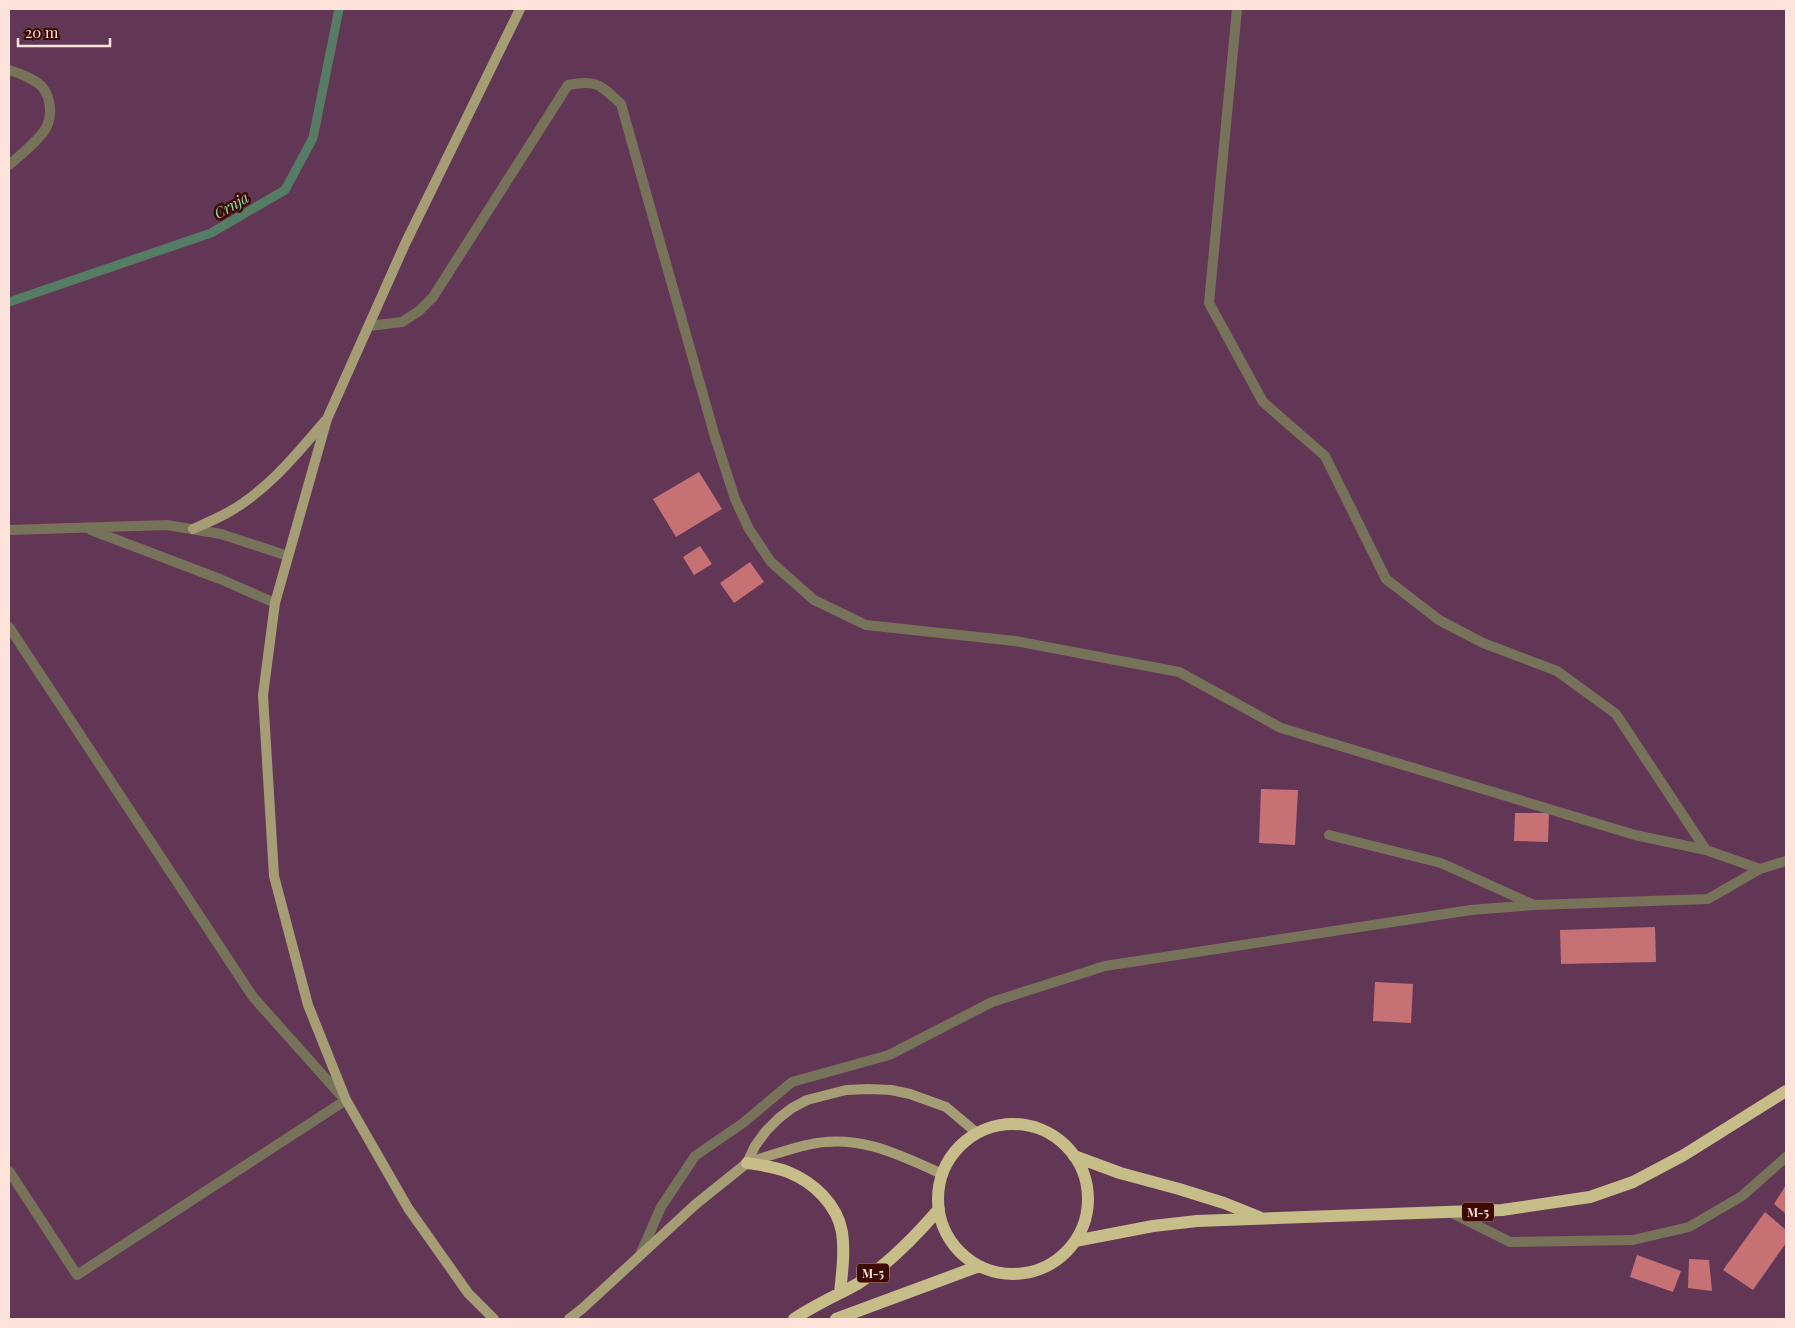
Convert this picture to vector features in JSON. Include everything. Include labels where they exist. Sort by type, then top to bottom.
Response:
[{"type":"main road","points":[[494,1319],[468,1293],[408,1208],[346,1100],[308,1005],[274,876],[263,695],[275,602],[327,418],[405,244],[520,9]]},
{"type":"main road","points":[[192,529],[228,513],[257,493],[291,462],[327,418]]},
{"type":"main road","points":[[747,1162],[755,1146],[778,1118],[808,1100],[846,1090],[869,1088],[891,1090],[928,1100],[946,1107],[977,1134]]},
{"type":"main road","name":"M-5","points":[[1075,1241],[1153,1226],[1197,1221],[1452,1213],[1502,1210],[1581,1198],[1633,1182],[1684,1155],[1786,1091]]},
{"type":"main road","name":"M-5","points":[[1012,1124],[1030,1126],[1062,1142],[1074,1156],[1083,1172],[1088,1190],[1088,1208],[1084,1225],[1075,1241],[1064,1255],[1049,1266],[1032,1272],[1014,1274],[996,1272],[979,1266],[964,1256],[952,1243],[943,1227],[938,1191],[942,1174],[951,1157],[963,1144],[977,1134],[994,1127],[1012,1124]]},
{"type":"main road","points":[[569,1319],[696,1204],[747,1162],[807,1145],[842,1141],[876,1146],[942,1174]]},
{"type":"main road","name":"M-5","points":[[1074,1156],[1120,1173],[1179,1188],[1264,1218]]},
{"type":"main road","points":[[747,1162],[786,1171],[808,1181],[830,1204],[842,1230],[844,1259],[840,1293]]},
{"type":"main road","name":"M-5","points":[[794,1319],[872,1274],[913,1239],[939,1209]]},
{"type":"main road","name":"M-5","points":[[836,1319],[979,1266]]},
{"type":"street","points":[[1237,9],[1209,303],[1263,402],[1325,456],[1386,579],[1439,620],[1483,643],[1557,671],[1616,714],[1706,850]]},
{"type":"street","points":[[9,70],[21,74],[43,88],[51,109],[47,127],[9,165]]},
{"type":"street","points":[[369,326],[402,322],[419,311],[433,297],[568,85],[585,82],[600,85],[622,104],[715,437],[736,499],[749,529],[772,562],[814,600],[866,625],[1015,642],[1179,672],[1281,728],[1636,834],[1706,850],[1760,869]]},
{"type":"street","points":[[9,530],[167,525],[221,534],[288,556]]},
{"type":"street","points":[[85,528],[275,602]]},
{"type":"street","points":[[9,627],[253,997],[346,1100],[77,1275],[9,1171]]},
{"type":"street","points":[[1329,835],[1441,863],[1534,905]]},
{"type":"street","points":[[640,1256],[661,1207],[695,1156],[743,1122],[792,1082],[890,1055],[992,1002],[1105,966],[1471,910],[1534,905],[1708,899],[1760,869],[1786,861]]},
{"type":"street","points":[[1452,1213],[1510,1242],[1633,1240],[1689,1227],[1742,1196],[1786,1157]]},
{"type":"shaded area","points":[[9,9],[1786,9],[1786,1319],[9,1319]]},
{"type":"building","points":[[699,472],[722,509],[676,537],[653,499]]},
{"type":"building","points":[[700,546],[712,564],[694,575],[683,557]]},
{"type":"building","points":[[750,562],[764,582],[734,603],[720,583]]},
{"type":"building","points":[[1261,789],[1298,790],[1295,845],[1259,843]]},
{"type":"building","points":[[1515,813],[1549,813],[1548,842],[1514,841]]},
{"type":"building","points":[[1655,927],[1656,962],[1561,964],[1560,930]]},
{"type":"building","points":[[1375,982],[1413,984],[1411,1023],[1373,1021]]},
{"type":"building","points":[[1786,1185],[1786,1214],[1774,1204]]},
{"type":"building","points":[[1765,1212],[1786,1230],[1786,1243],[1753,1290],[1723,1270]]},
{"type":"building","points":[[1637,1255],[1681,1271],[1673,1292],[1630,1277]]},
{"type":"building","points":[[1689,1259],[1709,1260],[1712,1291],[1688,1288]]},
{"type":"waterway","name":"Crnja","points":[[9,302],[211,233],[285,190],[313,138],[339,9]]}]
